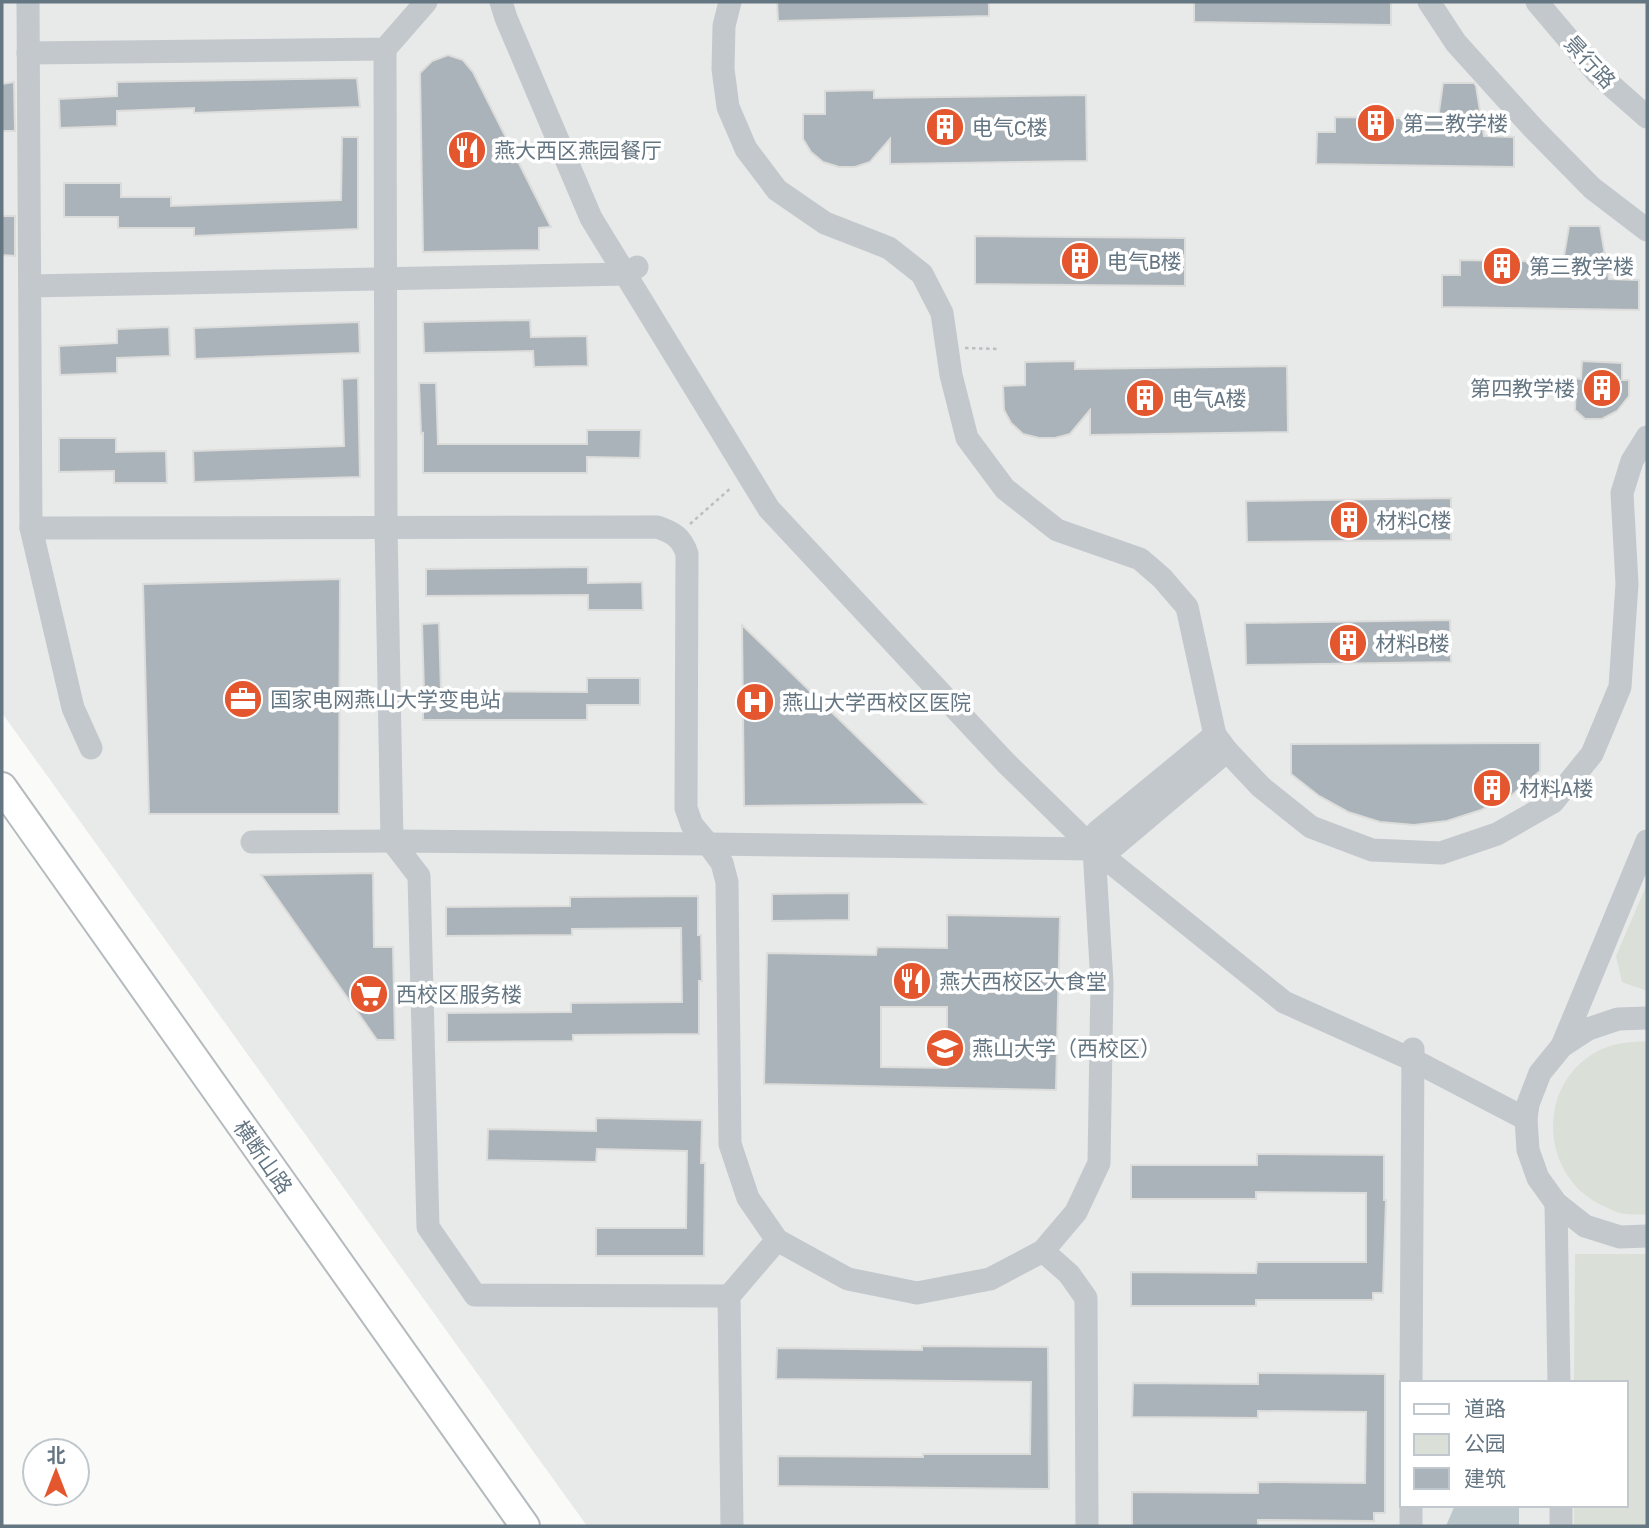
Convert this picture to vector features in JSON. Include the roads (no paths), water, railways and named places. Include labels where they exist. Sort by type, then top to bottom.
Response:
[{"type":"main road","name":"横断山路","points":[[2,787],[525,1526]]},
{"type":"street","points":[[28,2],[31,528],[73,708],[91,748]]},
{"type":"street","points":[[426,2],[385,49],[386,527],[392,841],[419,876],[428,1227],[475,1295],[729,1296]]},
{"type":"street","points":[[31,528],[657,527],[669,530],[684,545],[687,554],[686,808],[692,825],[722,863],[727,882],[730,1144],[748,1198],[777,1240],[848,1279],[917,1293],[990,1279],[1043,1251],[1076,1212],[1099,1163],[1101,843],[782,503],[631,271],[591,218],[501,2]]},
{"type":"street","points":[[516,2],[631,271],[769,509],[1006,763],[1101,843],[1292,991],[1527,1112]]},
{"type":"street","points":[[730,2],[724,26],[723,69],[728,107],[746,149],[777,190],[825,223],[889,248],[922,274],[942,313],[951,375],[967,439],[1005,489],[1057,530],[1140,559],[1162,578],[1187,607],[1221,743],[1261,787],[1311,827],[1372,850],[1441,853],[1497,834],[1553,802],[1592,754],[1620,687],[1637,584],[1622,493],[1632,461],[1647,438]]},
{"type":"street","points":[[1429,2],[1456,43],[1533,128],[1592,188],[1647,230]]},
{"type":"street","name":"景行路","points":[[1537,2],[1597,73],[1647,117]]},
{"type":"street","points":[[28,53],[385,49]]},
{"type":"street","points":[[30,286],[631,271]]},
{"type":"street","points":[[252,842],[1101,843],[1221,743]]},
{"type":"street","points":[[1647,841],[1562,1046],[1540,1073],[1527,1112],[1528,1150],[1538,1178],[1556,1203],[1585,1226],[1620,1237],[1647,1236]]},
{"type":"street","points":[[1562,1046],[1598,1025],[1618,1019],[1647,1018]]},
{"type":"street","points":[[1411,1381],[1413,1054]]},
{"type":"street","points":[[1556,1203],[1559,1381]]},
{"type":"street","points":[[732,1526],[729,1296],[777,1240]]},
{"type":"street","points":[[1043,1251],[1069,1274],[1086,1298],[1087,1526]]},
{"type":"street","points":[[1411,1507],[1411,1526]]},
{"type":"street","points":[[1561,1507],[1561,1526]]},
{"type":"place","name":"第二教学楼","points":[[1376,123]]},
{"type":"place","name":"电气C楼","points":[[945,127]]},
{"type":"place","name":"燕大西区燕园餐厅","points":[[467,150]]},
{"type":"place","name":"电气B楼","points":[[1080,261]]},
{"type":"place","name":"第三教学楼","points":[[1502,266]]},
{"type":"place","name":"第四教学楼","points":[[1602,388]]},
{"type":"place","name":"电气A楼","points":[[1145,398]]},
{"type":"place","name":"材料C楼","points":[[1349,520]]},
{"type":"place","name":"材料B楼","points":[[1348,643]]},
{"type":"place","name":"国家电网燕山大学变电站","points":[[243,699]]},
{"type":"place","name":"燕山大学西校区医院","points":[[755,702]]},
{"type":"place","name":"材料A楼","points":[[1492,788]]},
{"type":"place","name":"燕大西校区大食堂","points":[[912,981]]},
{"type":"place","name":"西校区服务楼","points":[[369,994]]},
{"type":"place","name":"燕山大学（西校区）","points":[[945,1048]]}]
